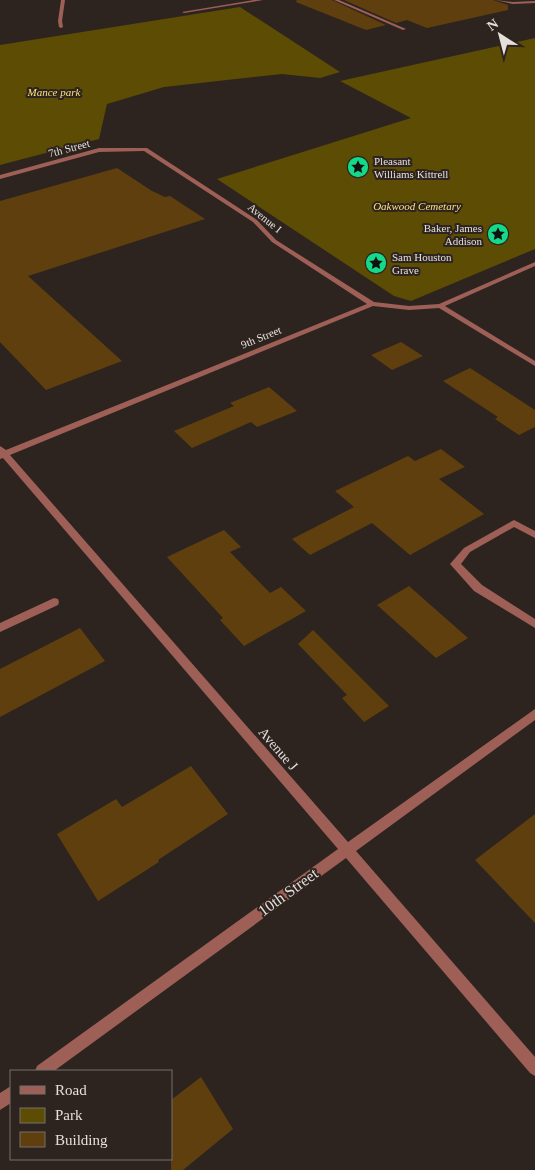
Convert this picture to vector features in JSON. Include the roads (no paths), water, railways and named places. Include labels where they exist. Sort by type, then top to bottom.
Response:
[{"type":"street","points":[[61,27],[59,22],[63,6],[62,0]]},
{"type":"street","points":[[184,12],[261,0]]},
{"type":"street","points":[[336,0],[404,29]]},
{"type":"street","points":[[497,0],[513,3],[535,2]]},
{"type":"street","name":"7th Street","points":[[0,177],[99,150],[145,149]]},
{"type":"street","name":"Avenue I","points":[[145,149],[255,222],[274,241],[372,304]]},
{"type":"street","name":"9th Street","points":[[1,453],[372,304],[409,308],[440,306],[535,264]]},
{"type":"street","points":[[440,306],[535,364]]},
{"type":"street","name":"Avenue J","points":[[1,453],[535,1068]]},
{"type":"street","points":[[535,535],[514,523],[466,550],[454,564],[478,588],[535,624]]},
{"type":"street","points":[[0,628],[54,602]]},
{"type":"street","name":"10th Street","points":[[43,1070],[535,714]]},
{"type":"place","name":"Pleasant Williams Kittrell","points":[[358,167]]},
{"type":"place","name":"Baker, James Addison","points":[[498,234]]},
{"type":"place","name":"Sam Houston Grave","points":[[376,263]]},
{"type":"park label","name":"Mance park","points":[[54,92]]},
{"type":"park label","name":"Oakwood Cemetary","points":[[417,206]]}]
